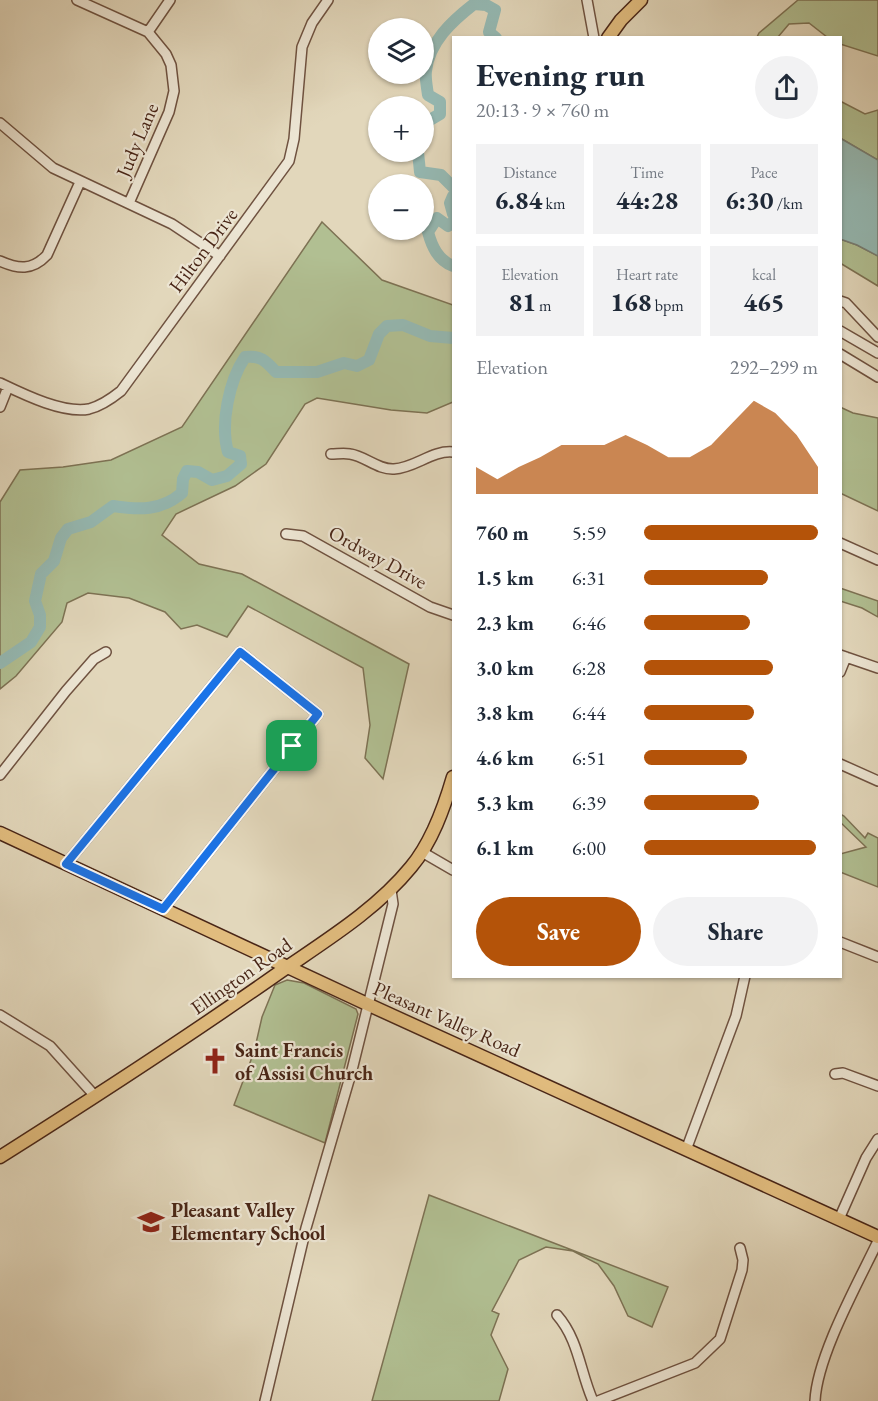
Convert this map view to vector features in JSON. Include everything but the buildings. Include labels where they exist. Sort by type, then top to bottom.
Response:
[{"type":"main road","points":[[609,36],[621,20],[641,0]]},
{"type":"main road","name":"Ellington Road","points":[[0,1156],[184,1040],[288,967],[391,890],[422,852],[452,782]]},
{"type":"main road","name":"Pleasant Valley Road","points":[[0,833],[878,1239]]},
{"type":"street","name":"Judy Lane","points":[[77,0],[148,32],[166,54],[171,65],[174,91],[170,112],[129,203]]},
{"type":"street","points":[[148,32],[170,0]]},
{"type":"street","name":"Hilton Drive","points":[[4,385],[64,408],[88,409],[104,403],[121,391],[289,161],[294,140],[302,48],[312,23],[328,0]]},
{"type":"street","points":[[587,0],[594,36]]},
{"type":"street","points":[[0,123],[43,162],[80,182],[184,230],[220,256]]},
{"type":"street","points":[[0,261],[17,268],[24,268],[36,265],[47,255],[80,182]]},
{"type":"street","points":[[842,302],[846,303],[878,338]]},
{"type":"street","points":[[842,333],[877,351]]},
{"type":"street","points":[[842,355],[878,377]]},
{"type":"street","points":[[0,407],[4,385]]},
{"type":"street","points":[[331,454],[351,454],[391,469],[414,465],[446,452],[452,452]]},
{"type":"street","name":"Ordway Drive","points":[[286,534],[303,536],[430,607],[452,615]]},
{"type":"street","points":[[842,544],[878,560]]},
{"type":"street","points":[[0,775],[66,691],[94,659],[106,652]]},
{"type":"street","points":[[66,864],[240,652],[318,714],[163,909]]},
{"type":"street","points":[[843,656],[878,668]]},
{"type":"street","points":[[842,765],[878,781]]},
{"type":"street","points":[[422,852],[452,869]]},
{"type":"street","points":[[265,1401],[306,1228],[347,1088],[393,904],[391,890]]},
{"type":"street","points":[[842,943],[878,957]]},
{"type":"street","points":[[686,1150],[736,1016],[745,978]]},
{"type":"street","points":[[0,1015],[50,1046],[95,1096]]},
{"type":"street","points":[[835,1074],[843,1073],[878,1086]]},
{"type":"street","points":[[839,1219],[866,1158],[878,1139]]},
{"type":"street","points":[[815,1401],[822,1369],[834,1336],[878,1239]]},
{"type":"street","points":[[598,1401],[695,1363],[720,1340],[742,1270],[743,1260],[740,1248]]},
{"type":"street","points":[[557,1315],[566,1325],[573,1340],[592,1401]]},
{"type":"green space","points":[[798,0],[878,0],[878,56],[842,45],[842,36],[826,36],[809,23],[789,24],[779,36],[758,36]]},
{"type":"green space","points":[[842,102],[865,114],[878,110],[878,160],[842,139]]},
{"type":"green space","points":[[322,222],[382,280],[452,305],[452,402],[427,413],[391,410],[317,398],[305,404],[266,464],[235,486],[176,514],[162,535],[199,564],[242,574],[409,664],[383,779],[365,758],[370,725],[363,668],[248,606],[227,637],[197,625],[181,629],[165,612],[129,598],[88,593],[67,603],[62,622],[16,676],[0,689],[0,502],[20,470],[111,460],[182,427]]},
{"type":"green space","points":[[842,240],[878,256],[878,286],[842,264]]},
{"type":"green space","points":[[842,408],[853,413],[878,418],[878,511],[842,494]]},
{"type":"green space","points":[[842,589],[878,601],[878,617],[862,608],[842,602]]},
{"type":"green space","points":[[842,815],[865,838],[868,833],[878,838],[878,887],[842,873],[842,853],[866,847],[842,824]]},
{"type":"green space","points":[[287,980],[304,983],[356,1009],[358,1014],[325,1143],[234,1105],[254,1052],[262,1017],[275,985]]},
{"type":"green space","points":[[429,1195],[668,1287],[652,1327],[628,1316],[614,1286],[598,1264],[573,1251],[546,1247],[519,1260],[492,1311],[499,1314],[491,1335],[508,1369],[499,1401],[372,1401]]},
{"type":"water","points":[[842,139],[878,160],[878,256],[842,240]]},
{"type":"waterway","points":[[430,96],[426,74],[432,51],[443,33],[474,4],[486,5],[495,10],[489,32],[494,36]]},
{"type":"waterway","points":[[434,98],[440,102],[440,114],[434,118]]},
{"type":"waterway","points":[[419,162],[420,172],[441,175],[452,186]]},
{"type":"waterway","points":[[452,198],[450,203],[452,210]]},
{"type":"waterway","points":[[452,223],[448,226],[437,218],[428,232],[436,252],[452,265]]},
{"type":"waterway","points":[[0,663],[31,642],[40,627],[40,615],[35,601],[41,574],[54,561],[61,538],[68,529],[91,522],[113,506],[149,508],[166,503],[182,493],[183,479],[187,471],[198,472],[212,480],[227,476],[241,464],[240,456],[228,452],[225,429],[230,390],[245,357],[263,360],[276,372],[317,372],[344,363],[357,366],[369,360],[379,334],[387,326],[403,325],[430,336],[452,338]]},
{"type":"place","name":"Saint Francis of Assisi Church","points":[[215,1061]]},
{"type":"place","name":"Pleasant Valley Elementary School","points":[[151,1222]]},
{"type":"route","points":[[240,652],[318,714],[292,746],[163,909],[66,864],[240,652]]}]
